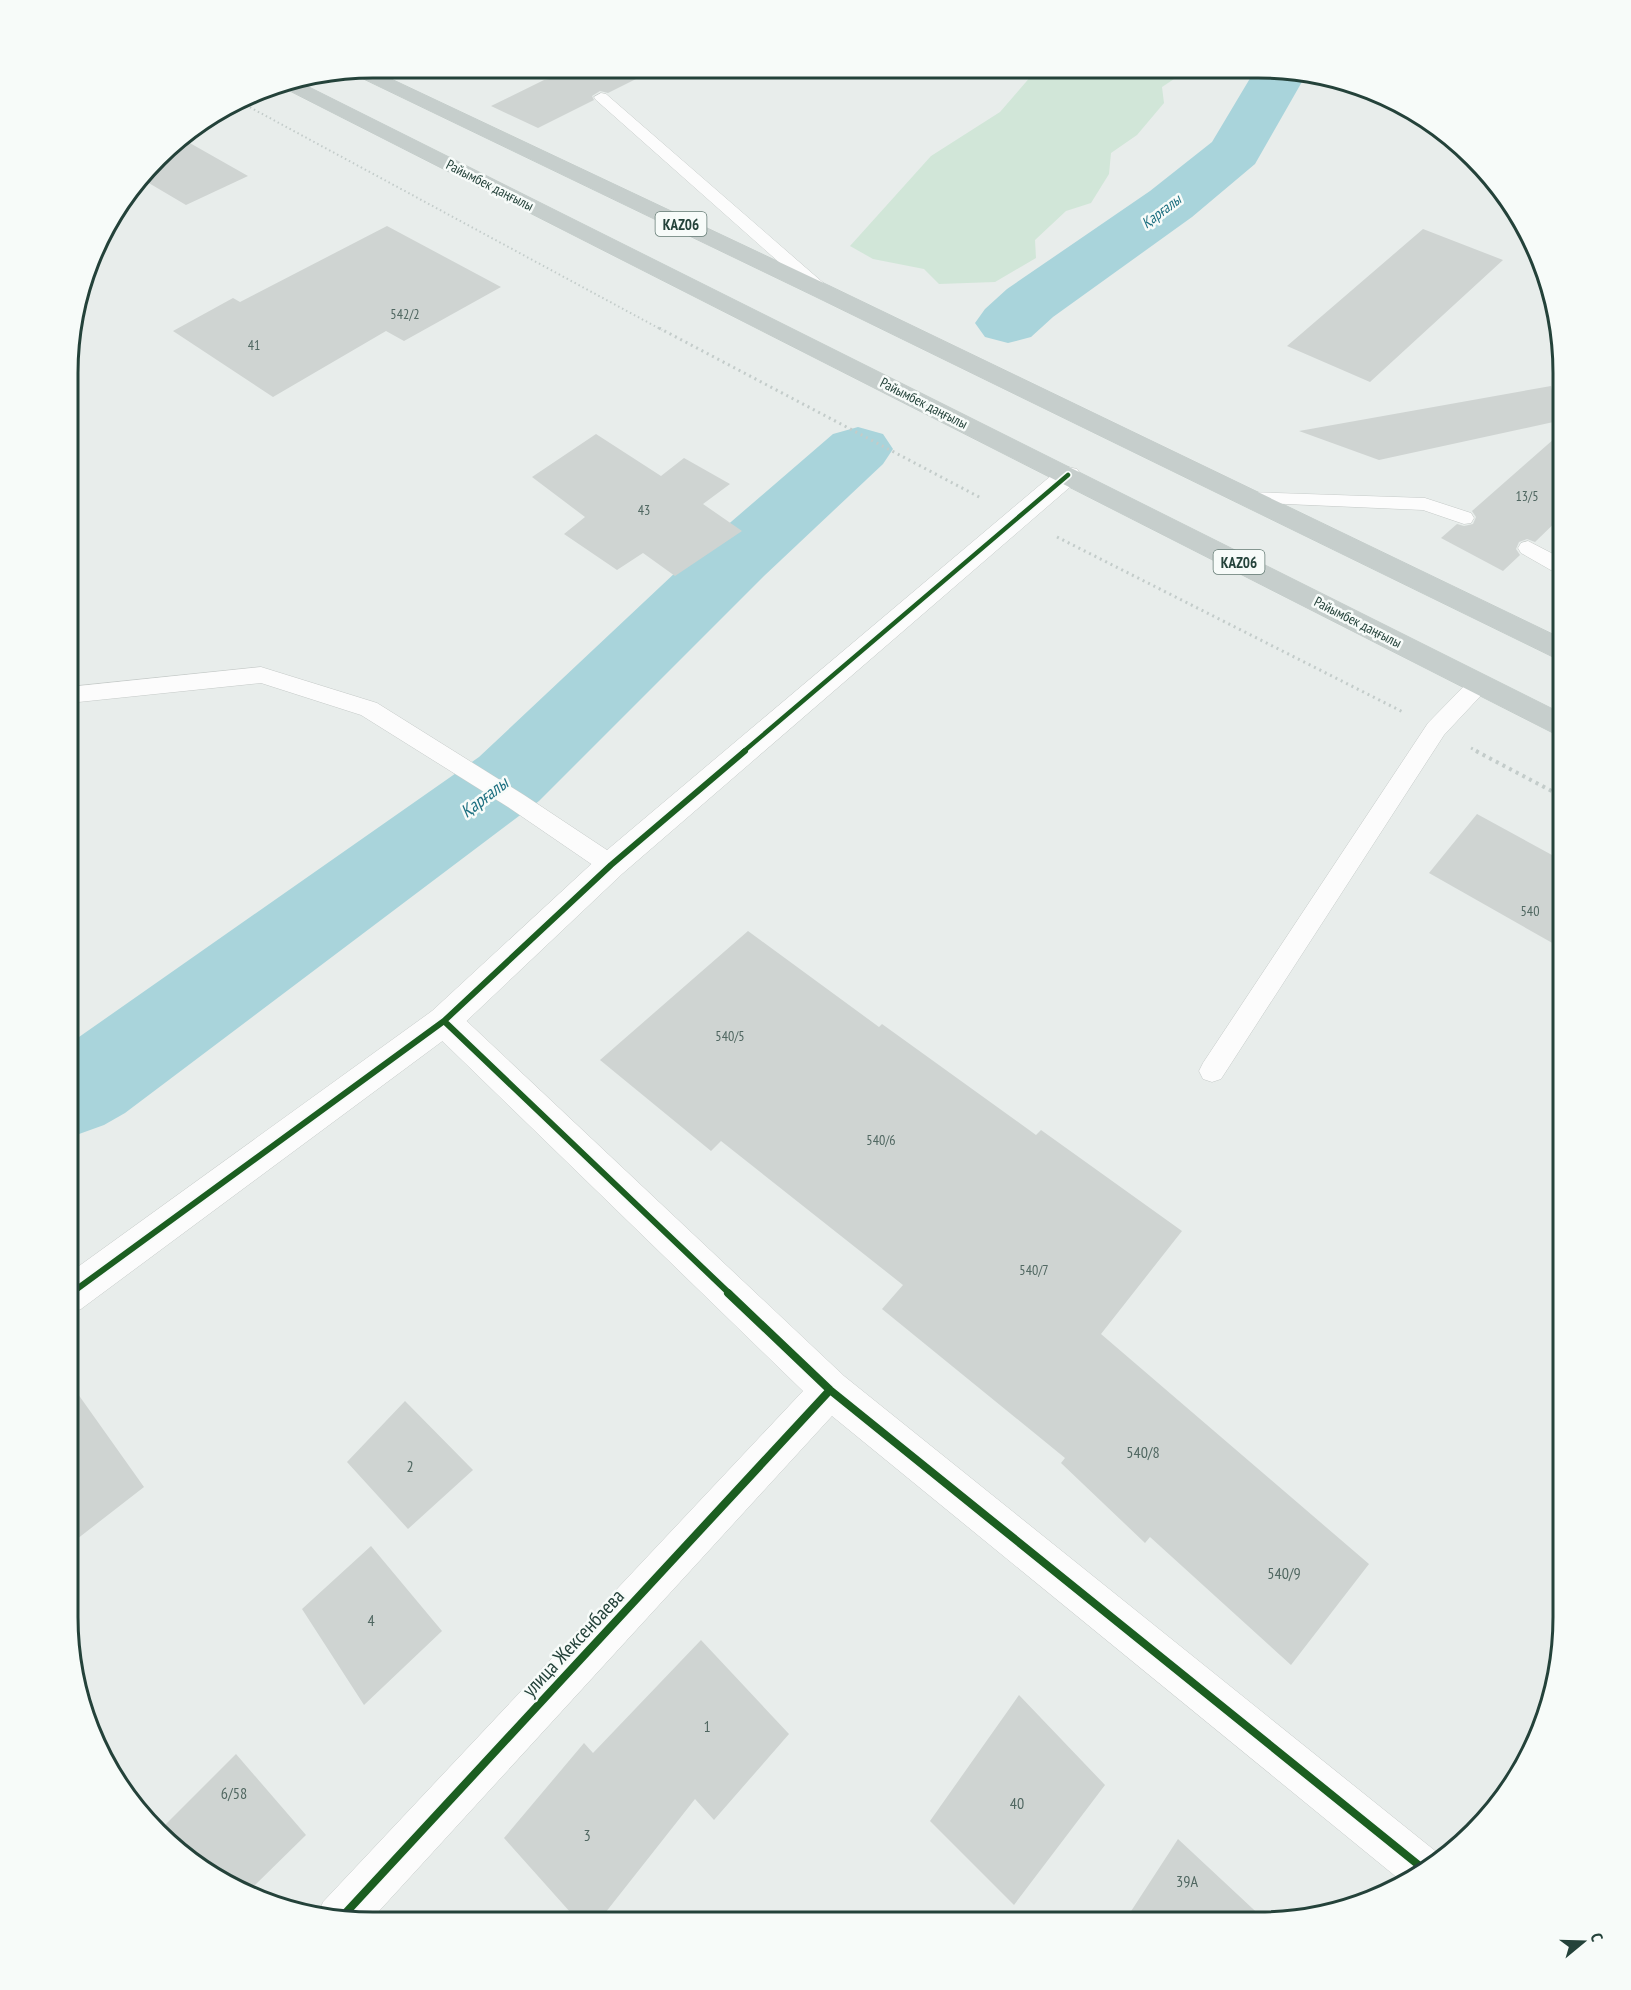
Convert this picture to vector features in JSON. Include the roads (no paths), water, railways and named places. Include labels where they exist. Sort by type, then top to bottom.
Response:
[{"type":"highway","name":"KАZ06","points":[[374,78],[822,291],[1553,645]]},
{"type":"highway","name":"Райымбек даңғылы","points":[[296,88],[1553,721]]},
{"type":"street","points":[[78,1289],[444,1021],[611,865],[1068,475]]},
{"type":"street","points":[[444,1021],[830,1390],[1418,1864]]},
{"type":"street","name":"улица Жексенбаева","points":[[348,1910],[830,1390]]},
{"type":"lane","points":[[601,97],[822,291]]},
{"type":"lane","points":[[1246,498],[1425,504],[1464,518]]},
{"type":"lane","points":[[1528,548],[1553,562]]},
{"type":"lane","points":[[78,694],[261,675],[369,709],[516,801],[611,865]]},
{"type":"lane","points":[[1212,1071],[1436,729],[1479,684]]},
{"type":"waterway","name":"Қарғалы","points":[[1008,323],[1030,303],[1171,204],[1235,152],[1277,79]]},
{"type":"waterway","name":"Қарғалы","points":[[78,1090],[509,779],[737,558],[858,449]]}]
